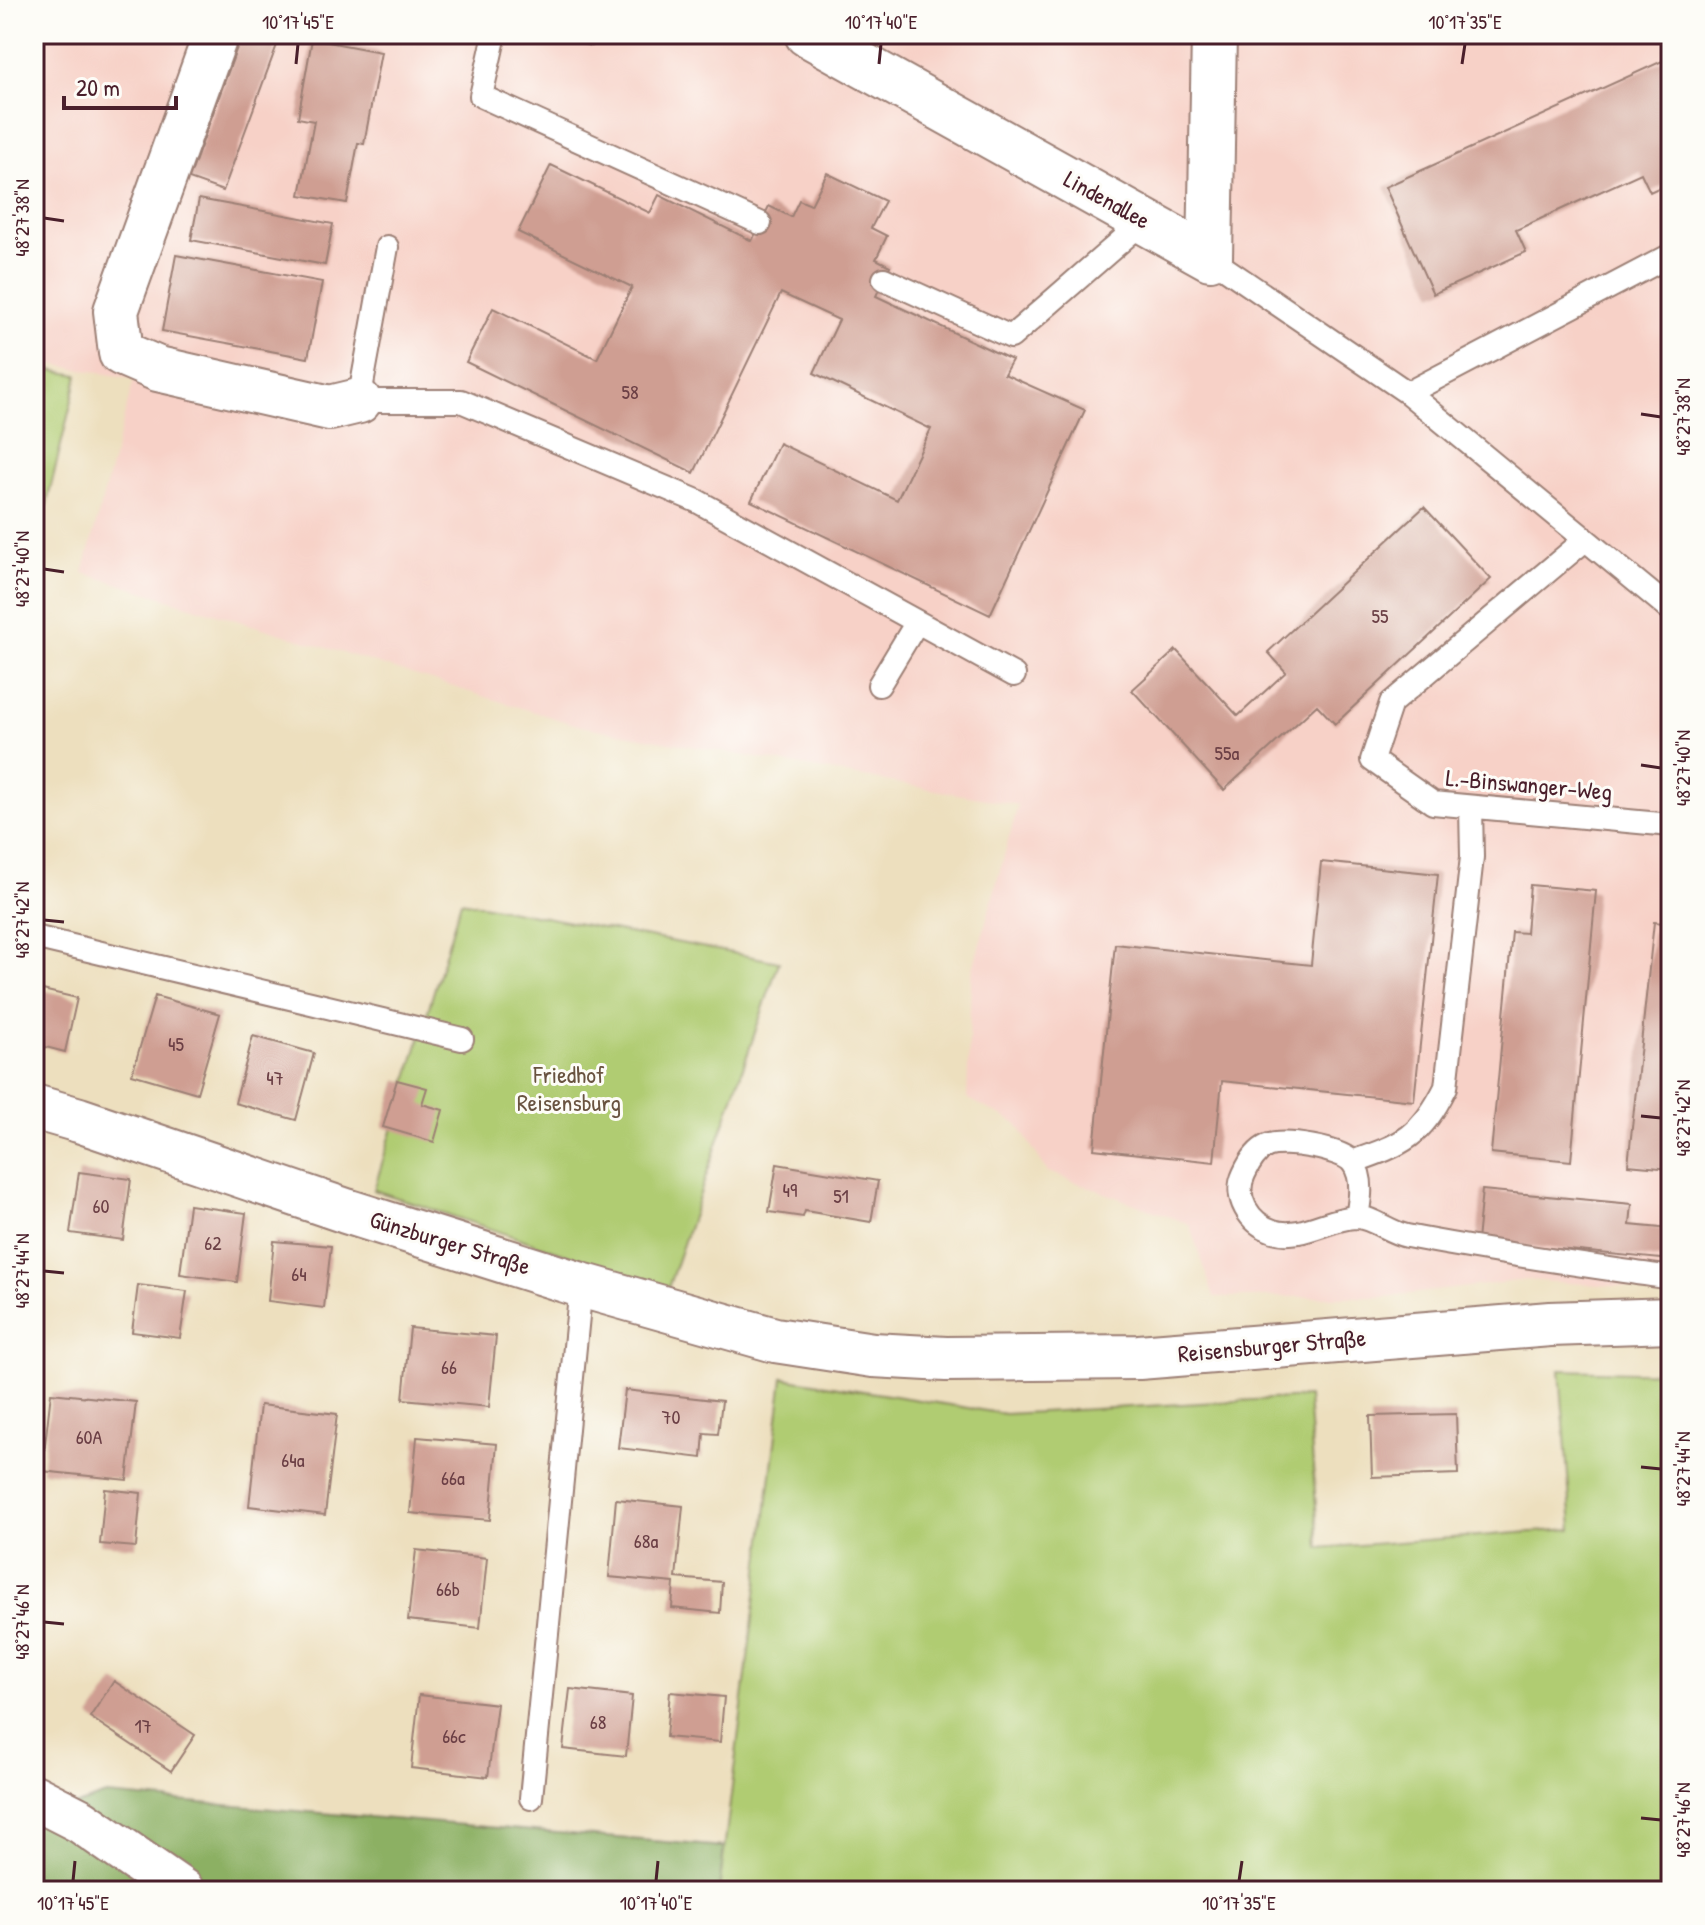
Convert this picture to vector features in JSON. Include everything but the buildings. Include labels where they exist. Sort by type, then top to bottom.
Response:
[{"type":"street","points":[[216,34],[116,311],[121,353],[158,369],[330,408],[359,401]]},
{"type":"street","name":"Lindenallee","points":[[807,34],[1210,258]]},
{"type":"street","points":[[1210,258],[1214,34]]},
{"type":"street","name":"Günzburger Straße","points":[[34,1107],[581,1285],[775,1340],[873,1355]]},
{"type":"street","name":"Reisensburger Straße","points":[[873,1355],[946,1359],[1139,1357],[1550,1324],[1671,1320]]},
{"type":"street","points":[[34,1797],[81,1821],[182,1891]]},
{"type":"lane","points":[[495,34],[481,96],[760,223]]},
{"type":"lane","points":[[884,279],[1011,337],[1144,221]]},
{"type":"lane","points":[[387,247],[359,401],[461,401],[697,501],[1014,675]]},
{"type":"lane","points":[[1408,393],[1671,255]]},
{"type":"lane","points":[[1210,258],[1408,393],[1671,610]]},
{"type":"lane","name":"L.-Binswanger-Weg","points":[[1585,540],[1391,703],[1372,760],[1433,803],[1671,825]]},
{"type":"lane","points":[[879,685],[917,622]]},
{"type":"lane","points":[[1352,1162],[1395,1147],[1414,1134],[1433,1112],[1446,1087],[1472,857],[1471,807]]},
{"type":"lane","points":[[34,937],[462,1039]]},
{"type":"lane","points":[[1357,1217],[1360,1195],[1358,1174],[1352,1162],[1342,1153],[1284,1143],[1266,1147],[1251,1160],[1240,1181],[1240,1198],[1253,1219],[1272,1231],[1290,1234],[1357,1217],[1402,1235],[1671,1278]]},
{"type":"lane","points":[[531,1798],[581,1285]]},
{"type":"shaded area","points":[[34,34],[1671,34],[1671,1290],[1526,1280],[1385,1297],[1214,1297],[1189,1224],[1048,1172],[1017,1124],[967,1098],[971,976],[1018,805],[580,726],[83,573],[134,379],[34,361]]},
{"type":"green space","points":[[34,367],[78,375],[43,519],[34,535]]},
{"type":"green space","name":"Friedhof Reisensburg","points":[[461,901],[779,962],[668,1288],[374,1190]]},
{"type":"green space","points":[[1560,1370],[1671,1373],[1671,1891],[719,1891],[783,1378],[1005,1414],[1308,1397],[1319,1548],[1572,1529]]},
{"type":"green space","points":[[106,1795],[724,1847],[719,1891],[34,1891],[34,1820]]}]
